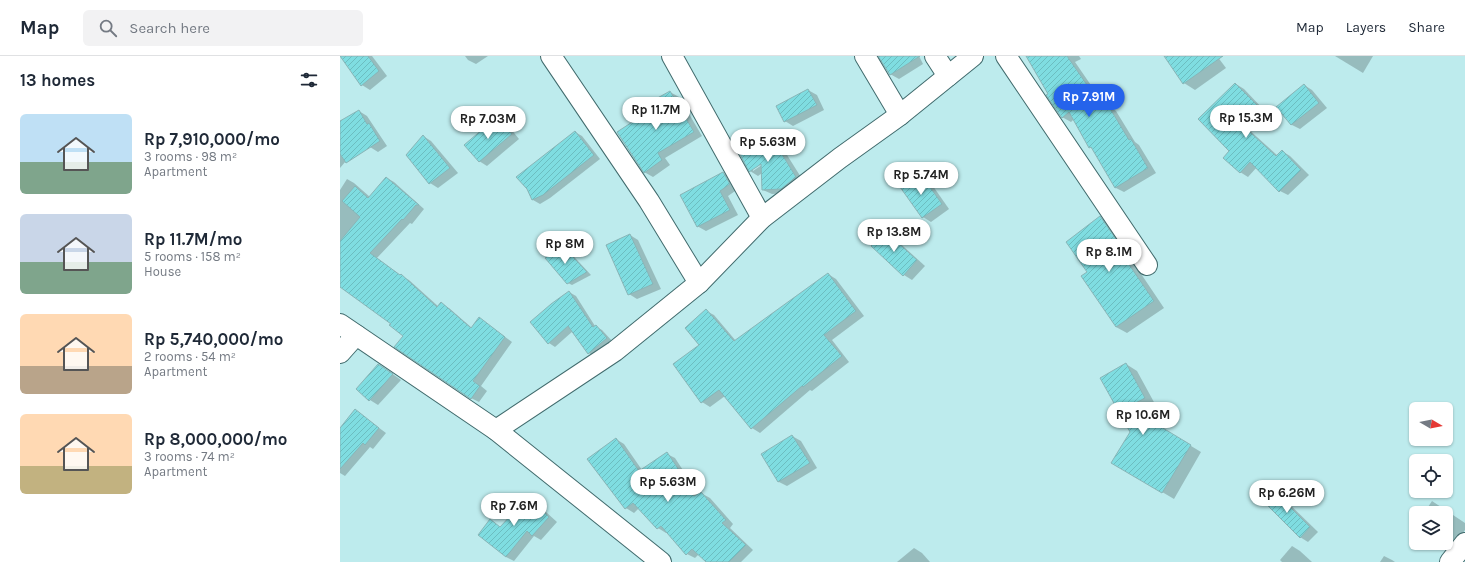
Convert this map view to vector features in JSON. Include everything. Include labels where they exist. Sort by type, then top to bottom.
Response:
[{"type":"street","points":[[552,56],[648,201],[699,283]]},
{"type":"street","points":[[672,56],[762,218]]},
{"type":"street","points":[[865,56],[900,115]]},
{"type":"street","points":[[935,56],[948,76]]},
{"type":"street","points":[[496,430],[615,352],[699,283],[762,218],[840,158],[900,115],[972,56]]},
{"type":"street","points":[[1006,56],[1147,265]]},
{"type":"street","points":[[340,352],[348,329],[496,430],[661,562]]},
{"type":"street","points":[[1450,562],[1465,543]]},
{"type":"building","points":[[340,56],[368,56],[379,71],[361,86]]},
{"type":"building","points":[[878,56],[920,56],[890,75]]},
{"type":"building","points":[[1026,56],[1067,56],[1103,108],[1108,105],[1148,168],[1115,188],[1091,147],[1089,148],[1069,112],[1062,118],[1046,95],[1048,94]]},
{"type":"building","points":[[1164,56],[1223,56],[1183,84]]},
{"type":"building","points":[[1235,83],[1258,106],[1240,123],[1276,156],[1282,150],[1301,170],[1279,192],[1250,162],[1240,173],[1223,158],[1229,151],[1198,119]]},
{"type":"building","points":[[1304,84],[1319,103],[1291,125],[1276,107]]},
{"type":"building","points":[[808,89],[817,105],[784,122],[776,106]]},
{"type":"building","points":[[670,91],[694,132],[658,153],[662,160],[644,173],[617,132],[649,111],[645,105]]},
{"type":"building","points":[[359,110],[367,124],[369,123],[380,141],[346,163],[340,154],[340,121]]},
{"type":"building","points":[[497,117],[512,134],[479,162],[464,145]]},
{"type":"building","points":[[575,131],[594,155],[543,195],[532,200],[527,189],[516,177]]},
{"type":"building","points":[[769,133],[796,177],[781,189],[762,190],[761,164],[749,172],[739,152]]},
{"type":"building","points":[[423,135],[450,168],[429,184],[406,155]]},
{"type":"building","points":[[723,172],[730,184],[720,191],[730,210],[697,227],[680,195]]},
{"type":"building","points":[[920,173],[942,204],[922,218],[900,187]]},
{"type":"building","points":[[386,177],[419,205],[416,205],[370,253],[400,275],[401,274],[437,307],[441,302],[471,328],[479,317],[505,337],[473,381],[480,386],[471,399],[394,347],[403,336],[389,325],[391,324],[340,287],[340,241],[360,217],[342,201],[355,186],[368,198]]},
{"type":"building","points":[[1100,216],[1116,239],[1113,241],[1154,301],[1116,327],[1081,276],[1087,272],[1066,242]]},
{"type":"building","points":[[885,231],[917,260],[903,276],[871,246]]},
{"type":"building","points":[[630,234],[653,284],[628,295],[606,245]]},
{"type":"building","points":[[561,244],[587,272],[567,284],[545,258]]},
{"type":"building","points":[[828,273],[856,311],[824,335],[842,356],[803,387],[802,386],[751,429],[719,390],[701,403],[673,364],[699,345],[685,328],[706,309],[734,341]]},
{"type":"building","points":[[569,291],[593,327],[596,325],[607,338],[588,354],[568,326],[548,344],[530,322]]},
{"type":"building","points":[[1126,363],[1145,398],[1128,407],[1191,445],[1162,493],[1111,463],[1130,432],[1100,378]]},
{"type":"building","points":[[378,364],[393,374],[369,401],[356,389]]},
{"type":"building","points":[[355,409],[379,428],[365,445],[363,443],[340,469],[340,428]]},
{"type":"building","points":[[792,435],[810,463],[778,482],[761,454]]},
{"type":"building","points":[[616,438],[639,471],[667,452],[687,482],[685,484],[694,496],[701,492],[726,520],[722,523],[746,545],[729,562],[706,562],[692,549],[686,555],[661,526],[657,529],[633,503],[625,509],[587,459]]},
{"type":"building","points":[[1274,491],[1310,527],[1300,538],[1263,501]]},
{"type":"building","points":[[528,497],[549,517],[532,536],[527,531],[506,557],[478,535],[490,519],[500,527]]}]
